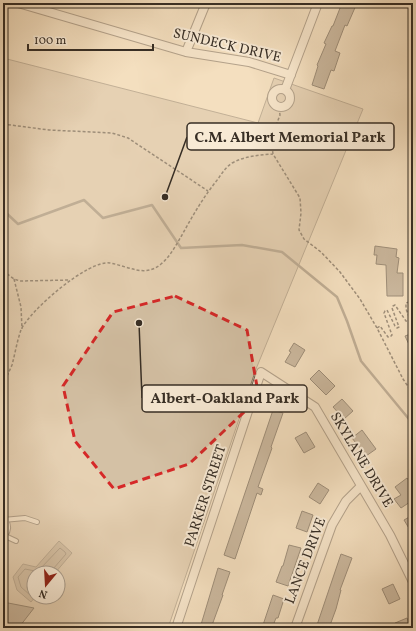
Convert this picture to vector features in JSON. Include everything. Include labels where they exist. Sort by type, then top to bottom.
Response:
[{"type":"street","name":"SUNDECK DRIVE","points":[[18,3],[186,52],[249,62],[291,75]]},
{"type":"street","points":[[186,52],[206,3]]},
{"type":"street","points":[[285,90],[318,3]]},
{"type":"street","points":[[279,89],[285,90],[291,97],[290,103],[285,107],[279,108],[272,101],[272,95],[279,89]]},
{"type":"street","name":"SKYLANE DRIVE","points":[[261,372],[315,407],[390,535],[413,582]]},
{"type":"street","name":"PARKER STREET","points":[[176,628],[261,372]]},
{"type":"street","name":"LANCE DRIVE","points":[[295,628],[332,525],[346,501],[361,486]]},
{"type":"lane","points":[[5,520],[25,518],[37,522]]},
{"type":"lane","points":[[5,520],[9,525],[4,535],[16,541]]},
{"type":"path","points":[[279,108],[280,115],[271,139],[273,154],[300,198],[301,213],[299,230],[304,239],[322,252],[340,272],[360,299],[377,328],[403,379],[413,394]]},
{"type":"path","points":[[3,124],[49,130],[112,133],[128,138],[208,191]]},
{"type":"path","points":[[3,385],[11,367],[22,330],[30,317],[39,307],[71,280],[97,264],[108,262],[146,272],[162,264],[175,247],[208,191],[232,163],[248,156],[273,154]]},
{"type":"path","points":[[3,271],[14,279],[20,281],[71,280]]},
{"type":"path","points":[[14,279],[21,307],[22,330]]},
{"type":"path","points":[[377,328],[380,326],[388,336],[390,337],[392,335],[384,314],[387,310],[395,326],[397,328],[399,327],[392,308],[395,305],[408,322],[410,321],[410,318],[406,309],[406,303],[409,302],[413,313]]},
{"type":"highlighted area","points":[[175,296],[247,330],[259,398],[189,464],[114,489],[75,441],[63,386],[113,312]]},
{"type":"shaded area","points":[[3,58],[258,123],[274,78],[363,109],[256,369],[168,628],[3,628]]},
{"type":"water","points":[[59,541],[72,553],[62,565],[38,565]]},
{"type":"water","points":[[23,564],[27,565],[26,565],[26,598],[17,590],[13,577]]},
{"type":"building","points":[[342,3],[357,3],[347,26],[345,25],[335,51],[340,53],[334,71],[331,70],[324,89],[312,85],[318,66],[317,65],[326,44],[324,43],[333,26]]},
{"type":"building","points":[[375,246],[397,249],[396,257],[399,258],[397,273],[403,273],[403,296],[387,296],[386,265],[376,264],[377,255],[374,255]]},
{"type":"building","points":[[413,333],[413,353],[405,336]]},
{"type":"building","points":[[294,343],[305,350],[295,367],[285,362]]},
{"type":"building","points":[[319,370],[335,386],[326,395],[310,379]]},
{"type":"building","points":[[342,399],[353,411],[344,419],[333,407]]},
{"type":"building","points":[[273,410],[283,413],[258,487],[263,489],[261,495],[257,493],[235,559],[224,555]]},
{"type":"building","points":[[362,430],[376,449],[366,456],[352,438]]},
{"type":"building","points":[[306,432],[315,447],[304,453],[295,438]]},
{"type":"building","points":[[407,478],[413,486],[413,500],[401,508],[394,499],[401,495],[395,487]]},
{"type":"building","points":[[318,483],[329,490],[320,504],[309,497]]},
{"type":"building","points":[[302,511],[313,515],[307,532],[296,528]]},
{"type":"building","points":[[413,515],[413,535],[404,520]]},
{"type":"building","points":[[289,545],[301,548],[288,586],[276,582],[283,566]]},
{"type":"building","points":[[341,554],[352,558],[340,590],[336,609],[329,628],[316,628]]},
{"type":"building","points":[[218,568],[230,572],[211,628],[200,628]]},
{"type":"building","points":[[393,584],[400,599],[389,604],[382,589]]},
{"type":"building","points":[[273,595],[284,599],[278,618],[276,618],[272,628],[262,628]]},
{"type":"building","points":[[3,602],[34,608],[20,626],[17,625],[15,628],[3,628]]},
{"type":"building","points":[[407,618],[411,628],[398,628],[395,623]]},
{"type":"waterway","points":[[3,210],[18,224],[84,200],[103,218],[152,205],[181,248],[242,245],[282,252],[337,297],[361,361],[413,424]]},
{"type":"place","name":"C.M. Albert Memorial Park","points":[[165,197]]},
{"type":"place","name":"Albert-Oakland Park","points":[[139,323]]}]
